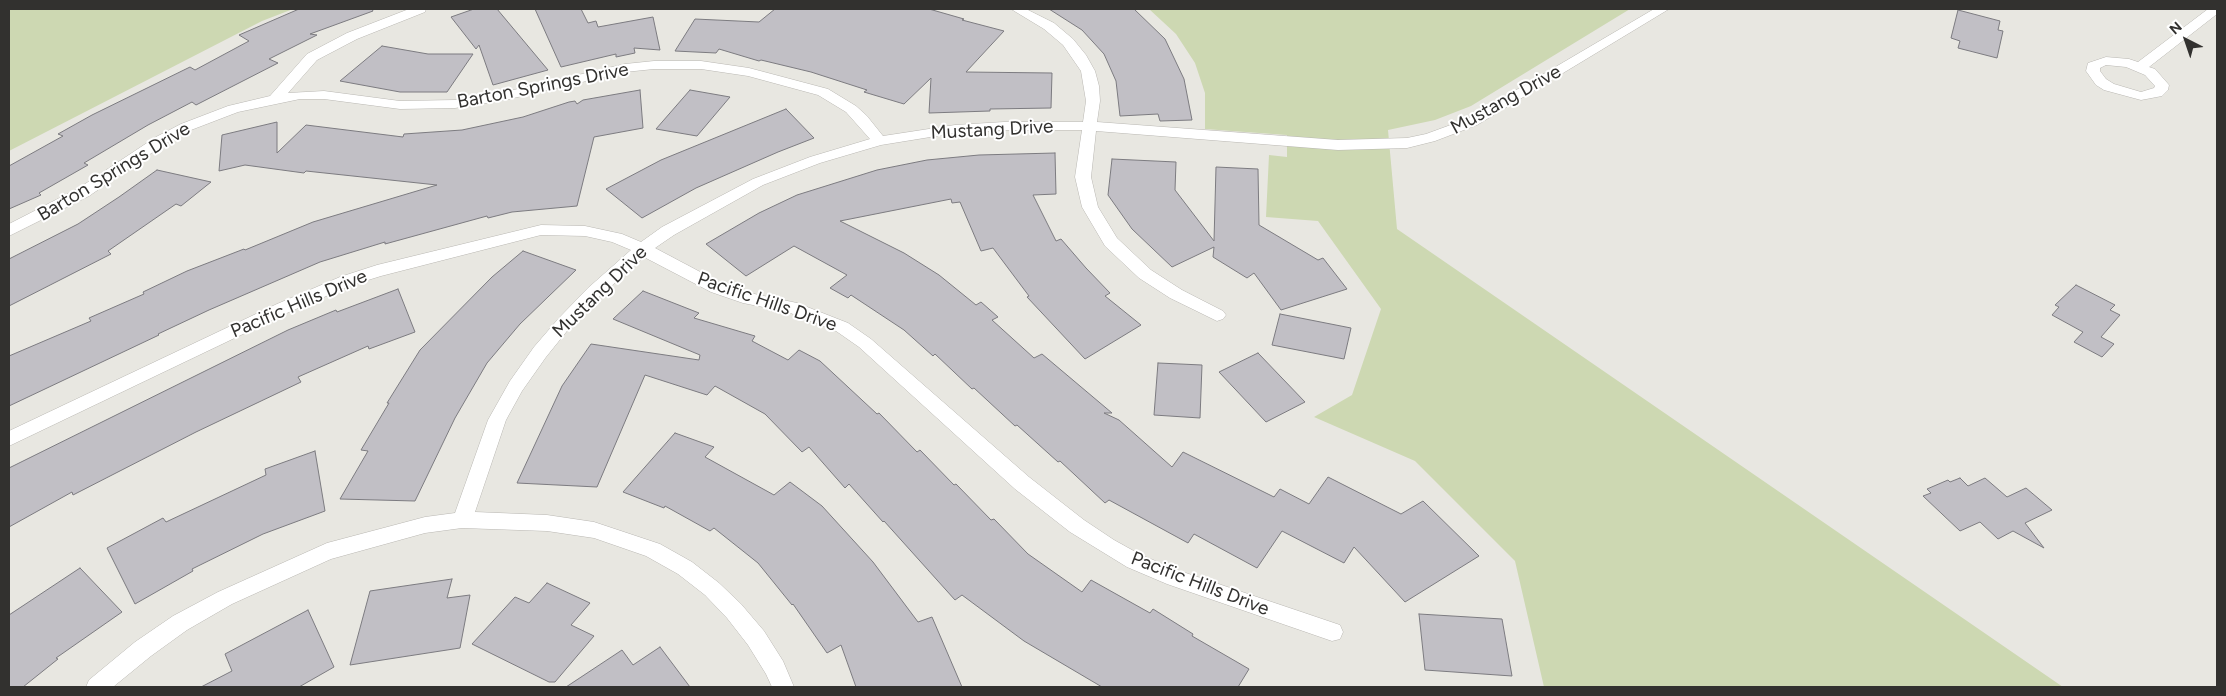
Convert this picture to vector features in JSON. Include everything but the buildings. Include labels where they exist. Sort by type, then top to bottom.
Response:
[{"type":"street","points":[[275,99],[312,57],[352,36],[420,9]]},
{"type":"street","points":[[1017,9],[1048,26],[1068,42],[1079,55],[1088,71],[1093,101],[1084,163],[1085,192],[1090,207],[1111,242],[1145,274],[1176,294],[1217,315]]},
{"type":"street","name":"Mustang Drive","points":[[462,520],[497,420],[516,386],[540,352],[565,322],[594,292],[643,248],[668,231],[758,182],[824,157],[879,141],[955,129],[1004,126],[1088,126],[1338,145],[1407,143],[1430,138],[1472,122],[1663,9]]},
{"type":"street","points":[[2140,67],[2216,9]]},
{"type":"street","name":"Barton Springs Drive","points":[[9,231],[84,192],[161,140],[186,127],[233,109],[300,95],[324,95],[400,105],[455,104],[505,96],[625,68],[654,65],[701,65],[749,72],[823,92],[851,108],[879,141]]},
{"type":"street","name":"Pacific Hills Drive","points":[[9,439],[319,291],[376,271],[541,230],[564,229],[585,231],[616,238],[643,248],[695,278],[717,288],[743,297],[791,307],[842,327],[864,343],[1051,507],[1134,562],[1174,578],[1332,632]]},
{"type":"street","points":[[97,687],[142,649],[180,623],[224,598],[258,582],[327,552],[426,525],[462,520],[547,523],[594,530],[653,550],[684,568],[712,589],[734,611],[756,638],[775,668],[783,687]]},
{"type":"green space","points":[[9,9],[293,9],[262,21],[9,151]]},
{"type":"green space","points":[[1149,9],[1630,9],[1471,106],[1435,120],[1388,130],[1397,229],[2063,687],[1544,687],[1515,561],[1415,461],[1314,417],[1352,395],[1381,309],[1318,221],[1266,217],[1269,155],[1287,157],[1287,135],[1205,129],[1205,93],[1195,63],[1176,34]]}]
